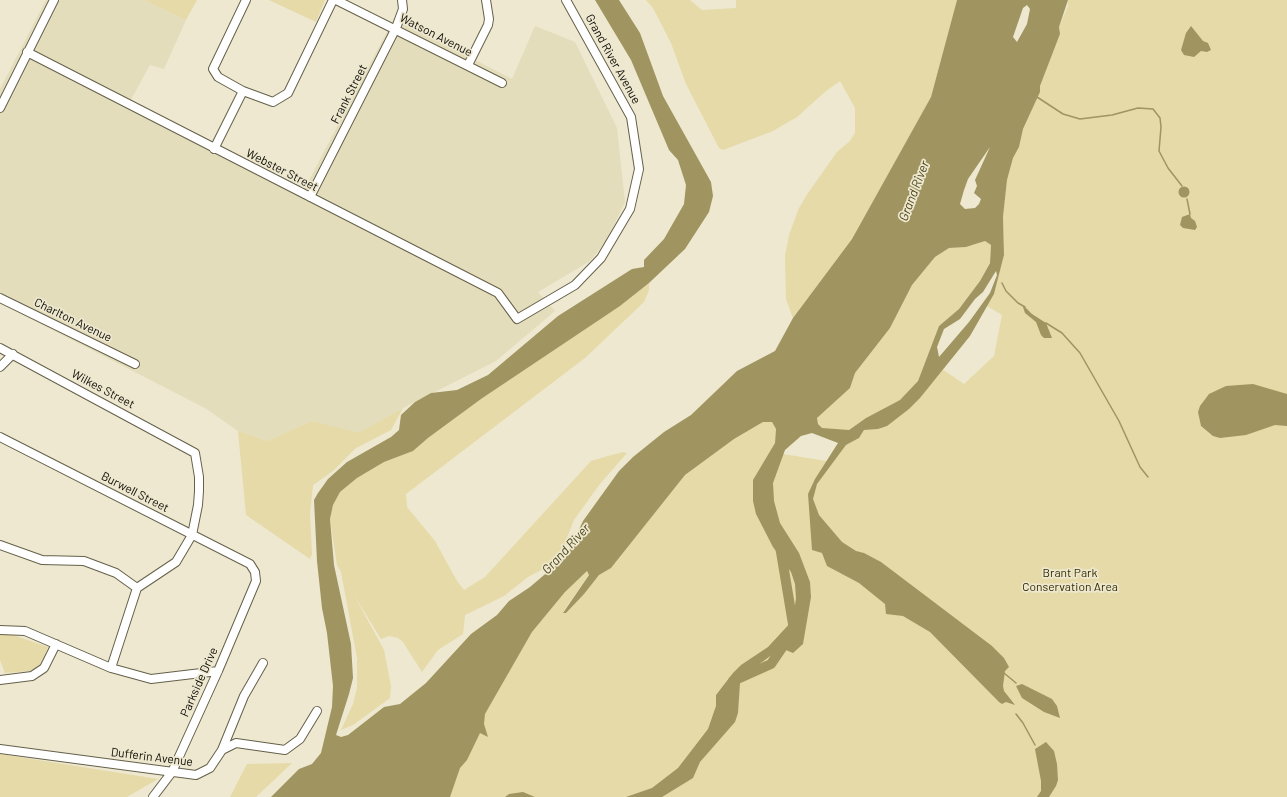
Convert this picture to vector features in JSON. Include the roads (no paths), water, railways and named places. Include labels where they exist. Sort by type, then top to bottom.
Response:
[{"type":"street","points":[[0,108],[54,0]]},
{"type":"street","points":[[246,0],[213,69],[218,77],[244,91],[273,102],[288,93],[333,0]]},
{"type":"street","name":"Watson Avenue","points":[[336,0],[396,28],[502,83]]},
{"type":"street","name":"Frank Street","points":[[310,197],[396,28],[403,9],[402,0]]},
{"type":"street","points":[[468,65],[488,26],[489,19],[486,0]]},
{"type":"street","name":"Grand River Avenue","points":[[517,319],[575,285],[601,258],[630,209],[639,169],[631,117],[566,0]]},
{"type":"street","name":"Webster Street","points":[[28,52],[214,149],[498,293],[517,319]]},
{"type":"street","points":[[214,149],[244,91]]},
{"type":"street","name":"Charlton Avenue","points":[[0,298],[135,364]]},
{"type":"street","name":"Wilkes Street","points":[[0,348],[194,451],[199,477],[199,491],[198,505],[192,535]]},
{"type":"street","points":[[0,366],[13,354]]},
{"type":"street","name":"Burwell Street","points":[[0,437],[250,564],[255,572]]},
{"type":"street","points":[[111,668],[137,588],[176,562],[192,535]]},
{"type":"street","points":[[0,545],[42,560],[84,561],[116,574],[137,588]]},
{"type":"street","name":"Parkside Drive","points":[[153,797],[172,772],[218,671],[256,581],[255,572]]},
{"type":"street","points":[[0,630],[25,631],[111,668],[151,679],[218,671]]},
{"type":"street","points":[[0,680],[32,676],[44,668],[56,644]]},
{"type":"street","name":"Dufferin Avenue","points":[[0,749],[196,775],[210,768],[222,750],[244,696],[263,663]]},
{"type":"street","points":[[222,750],[236,743],[285,750],[300,739],[317,711]]},
{"type":"water","points":[[595,0],[619,0],[640,33],[663,96],[711,182],[713,196],[709,212],[685,249],[649,283],[620,306],[481,399],[428,438],[413,451],[384,462],[357,478],[340,492],[333,505],[330,519],[334,565],[351,644],[353,678],[336,735],[341,737],[348,735],[384,707],[400,704],[426,683],[471,634],[497,615],[509,601],[530,587],[564,558],[569,551],[583,521],[619,471],[633,457],[664,432],[691,415],[737,371],[775,351],[793,318],[852,239],[931,97],[957,0],[1068,0],[1059,27],[1060,34],[1040,86],[1040,92],[1023,129],[1019,147],[1013,158],[1007,180],[1003,217],[1004,255],[994,294],[970,336],[920,398],[909,409],[887,426],[878,429],[864,430],[859,438],[846,445],[817,484],[813,499],[819,515],[842,542],[856,551],[864,553],[881,562],[992,646],[1004,658],[1009,667],[1005,671],[1003,686],[1004,691],[1015,705],[1006,702],[1002,704],[999,702],[930,632],[903,616],[886,614],[885,604],[859,583],[827,566],[822,553],[812,550],[808,494],[815,479],[838,443],[812,433],[801,436],[785,450],[773,483],[774,501],[780,523],[799,553],[810,582],[811,597],[803,644],[793,653],[781,648],[746,674],[740,683],[738,713],[735,722],[700,762],[693,778],[662,797],[626,797],[652,788],[678,768],[708,729],[716,706],[716,695],[733,673],[741,665],[768,647],[793,620],[796,598],[795,584],[791,572],[773,547],[756,514],[753,501],[753,480],[775,443],[776,429],[772,422],[763,422],[734,439],[685,475],[611,568],[599,575],[566,613],[563,613],[589,575],[587,571],[565,592],[532,632],[485,714],[484,724],[488,737],[480,733],[467,760],[460,768],[450,797],[271,797],[299,769],[312,764],[321,753],[332,707],[333,686],[317,561],[314,500],[318,493],[328,479],[347,462],[391,437],[399,430],[401,415],[415,402],[431,393],[457,390],[488,375],[558,316],[632,269],[644,267],[644,260],[664,239],[684,204],[686,185],[678,160],[669,150],[631,60]],"holes":[[[1027,5],[1030,9],[1027,24],[1017,42],[1013,37],[1023,8]],[[990,147],[975,180],[977,186],[974,193],[981,199],[979,204],[975,208],[965,209],[960,204],[968,179]],[[985,241],[991,245],[990,263],[980,281],[959,309],[939,326],[918,381],[900,400],[866,418],[849,430],[822,428],[818,424],[817,418],[850,388],[855,373],[890,328],[912,285],[935,257],[949,248],[966,247]],[[996,271],[997,275],[990,293],[969,322],[939,357],[937,347],[944,329],[960,319],[975,299],[983,292]]]},
{"type":"water","points":[[1191,26],[1203,41],[1208,43],[1211,50],[1207,52],[1201,51],[1194,57],[1184,55],[1181,50],[1186,33]]},
{"type":"water","points":[[1184,186],[1188,188],[1190,192],[1188,196],[1184,198],[1180,196],[1178,192],[1180,188]]},
{"type":"water","points":[[1190,214],[1197,227],[1195,230],[1183,228],[1180,225],[1182,217]]},
{"type":"water","points":[[1023,307],[1046,323],[1052,338],[1044,338],[1041,335],[1036,322],[1025,313]]},
{"type":"water","points":[[1253,384],[1287,394],[1287,426],[1275,425],[1246,435],[1220,438],[1213,436],[1201,426],[1198,412],[1200,406],[1209,394],[1226,386]]},
{"type":"water","points":[[1022,684],[1052,699],[1057,706],[1060,718],[1044,712],[1022,698],[1016,686]]},
{"type":"water","points":[[1046,742],[1054,751],[1058,780],[1049,797],[1037,797],[1041,791],[1041,781],[1035,749]]},
{"type":"water","points":[[523,792],[535,797],[505,797],[509,794]]},
{"type":"waterway","points":[[1037,97],[1063,114],[1080,119],[1112,115],[1138,108],[1153,109],[1160,118],[1161,127],[1159,151],[1168,168],[1182,186]]},
{"type":"waterway","points":[[1187,199],[1190,214]]},
{"type":"waterway","points":[[1002,283],[1006,291],[1018,303],[1025,307]]},
{"type":"waterway","points":[[1046,323],[1062,333],[1080,353],[1119,421],[1140,467],[1148,477]]},
{"type":"waterway","name":"Grand River","points":[[733,681],[771,664],[794,630],[780,546]]},
{"type":"waterway","points":[[1004,673],[1016,683]]},
{"type":"waterway","points":[[1016,714],[1023,723],[1035,745]]},
{"type":"park label","name":"Brant Park Conservation Area","points":[[1070,580]]}]
